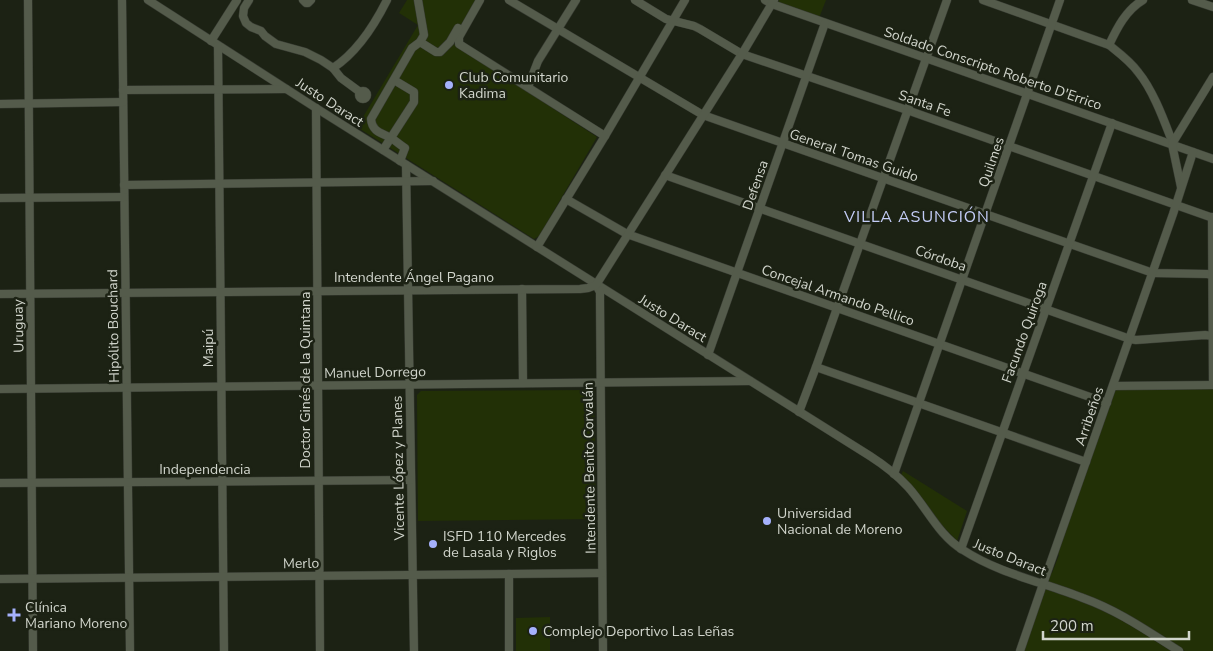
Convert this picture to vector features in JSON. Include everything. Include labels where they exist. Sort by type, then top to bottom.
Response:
[{"type":"street","name":"Uruguay","points":[[28,0],[33,651]]},
{"type":"street","name":"Hipólito Bouchard","points":[[122,0],[130,651]]},
{"type":"street","name":"Justo Daract","points":[[148,0],[596,285],[870,456],[908,487],[940,529],[961,549],[981,561],[1002,570],[1114,610],[1179,651]]},
{"type":"street","points":[[215,43],[237,0]]},
{"type":"street","points":[[249,0],[244,8],[243,16],[251,28],[261,31],[276,44],[305,52],[321,60],[360,92]]},
{"type":"street","points":[[302,0],[306,3],[311,0]]},
{"type":"street","points":[[333,68],[346,59],[357,46],[382,11],[387,0]]},
{"type":"street","points":[[391,138],[373,127],[371,120],[412,48],[420,42],[424,34],[418,0]]},
{"type":"street","points":[[420,42],[436,52],[440,52],[450,42],[474,0]]},
{"type":"street","points":[[480,0],[458,37],[459,44],[605,136]]},
{"type":"street","name":"General Tomas Guido","points":[[509,0],[703,115],[1153,273],[1213,275]]},
{"type":"street","points":[[528,87],[538,61],[576,0]]},
{"type":"street","name":"Santa Fe","points":[[635,0],[666,19],[700,29],[742,54],[1213,218]]},
{"type":"street","points":[[537,247],[685,0]]},
{"type":"street","points":[[799,412],[947,0]]},
{"type":"street","name":"Arribeños","points":[[983,0],[1109,45],[1121,54],[1139,72],[1151,93],[1173,142],[1181,190]]},
{"type":"street","name":"Quilmes","points":[[894,474],[1060,0]]},
{"type":"street","points":[[1109,45],[1117,28],[1127,14],[1143,0]]},
{"type":"street","points":[[1192,0],[1213,8]]},
{"type":"street","points":[[596,285],[742,54],[770,1]]},
{"type":"street","name":"Soldado Conscripto Roberto D'Errico","points":[[770,1],[825,23],[1112,124],[1173,142],[1213,159]]},
{"type":"street","name":"Defensa","points":[[708,355],[825,23]]},
{"type":"street","name":"Maipú","points":[[215,43],[219,89],[224,651]]},
{"type":"street","points":[[383,150],[414,102],[415,96],[414,92],[394,80]]},
{"type":"street","points":[[1173,142],[1212,81]]},
{"type":"street","points":[[123,90],[287,88]]},
{"type":"street","points":[[0,104],[123,102]]},
{"type":"street","name":"Doctor Ginés de la Quintana","points":[[316,108],[320,651]]},
{"type":"street","name":"Facundo Quiroga","points":[[961,549],[1112,124]]},
{"type":"street","name":"Vicente López y Planes","points":[[391,138],[405,148],[403,163],[407,182],[414,651]]},
{"type":"street","name":"Arribeños","points":[[1020,651],[1153,273],[1193,152]]},
{"type":"street","name":"Córdoba","points":[[665,175],[1130,339],[1205,334],[1213,336]]},
{"type":"street","points":[[124,185],[433,182]]},
{"type":"street","points":[[0,198],[124,197]]},
{"type":"street","name":"Concejal Armando Pellico","points":[[566,199],[627,234],[1107,403]]},
{"type":"street","points":[[1113,386],[1213,384],[1213,218]]},
{"type":"street","name":"Intendente Ángel Pagano","points":[[0,294],[522,289],[588,288],[596,285]]},
{"type":"street","name":"Intendente Benito Corvalán","points":[[596,285],[600,292],[603,651]]},
{"type":"street","points":[[522,289],[523,383]]},
{"type":"street","points":[[816,367],[1086,462]]},
{"type":"street","name":"Manuel Dorrego","points":[[0,389],[750,381]]},
{"type":"street","name":"Independencia","points":[[0,483],[410,480]]},
{"type":"street","name":"Merlo","points":[[0,579],[602,573]]},
{"type":"street","points":[[509,574],[509,651]]},
{"type":"green space","name":"Club Comunitario Kadima","points":[[407,0],[477,0],[452,43],[597,137],[539,236],[534,239],[357,127],[418,25],[399,13]]},
{"type":"green space","points":[[779,0],[826,0],[819,18],[778,3]]},
{"type":"green space","points":[[1213,388],[1213,651],[1185,651],[1122,612],[1047,580],[1059,555],[1056,553],[1116,389]]},
{"type":"green space","points":[[592,390],[594,392],[596,519],[418,521],[417,395],[421,391]]},
{"type":"green space","points":[[903,471],[967,511],[957,541],[901,475]]},
{"type":"green space","points":[[1045,587],[1079,598],[1133,625],[1171,651],[1023,651]]},
{"type":"green space","name":"Complejo Deportivo Las Leñas","points":[[550,617],[550,651],[516,651],[516,618]]},
{"type":"place","name":"Club Comunitario Kadima","points":[[449,85]]},
{"type":"place","name":"Universidad Nacional de Moreno","points":[[767,521]]},
{"type":"place","name":"ISFD 110 Mercedes de Lasala y Riglos","points":[[433,544]]},
{"type":"place","name":"Clínica Mariano Moreno","points":[[14,615]]},
{"type":"place","name":"Complejo Deportivo Las Leñas","points":[[533,631]]},
{"type":"district","name":"VILLA ASUNCIÓN","points":[[917,216]]}]
